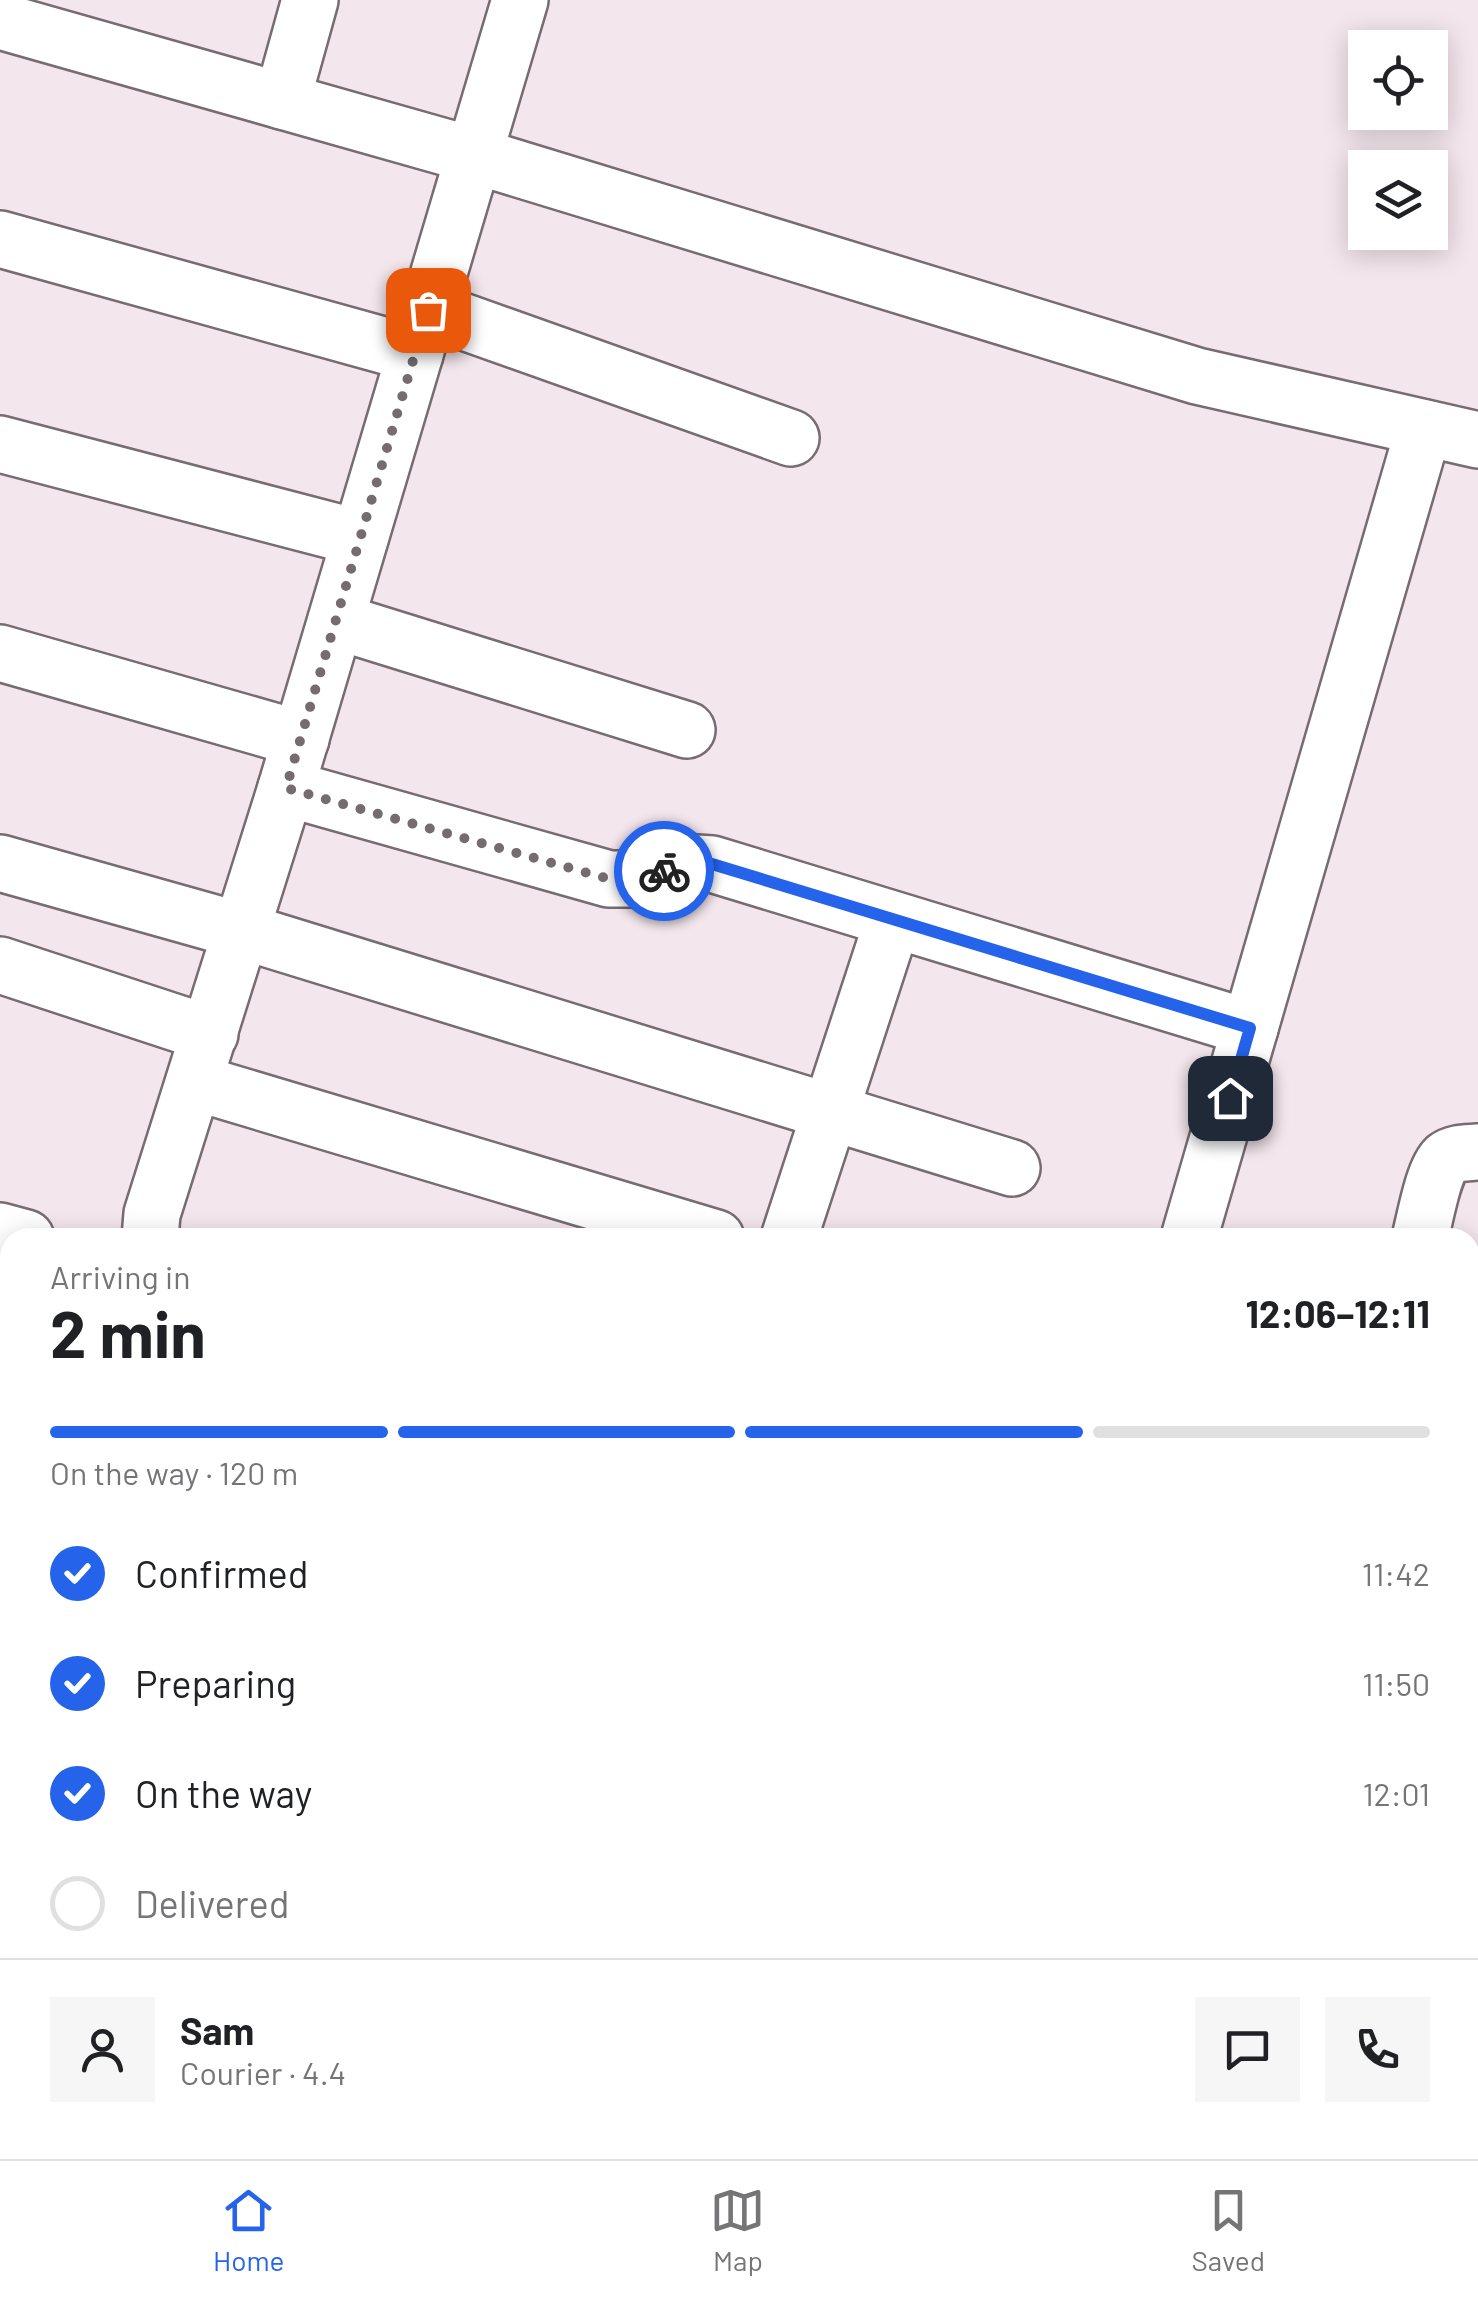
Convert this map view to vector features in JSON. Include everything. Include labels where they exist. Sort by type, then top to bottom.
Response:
[{"type":"street","points":[[282,101],[310,0]]},
{"type":"street","points":[[151,1228],[152,1214],[294,763],[520,0]]},
{"type":"street","points":[[0,22],[474,155],[1197,376],[1478,440]]},
{"type":"street","points":[[0,240],[421,332],[791,438]]},
{"type":"street","points":[[1192,1228],[1424,428]]},
{"type":"street","points":[[0,444],[360,538]]},
{"type":"street","points":[[336,621],[688,730]]},
{"type":"street","points":[[0,653],[609,879],[643,879],[682,862],[712,864],[1250,1028]]},
{"type":"street","points":[[0,863],[242,930],[1012,1168]]},
{"type":"street","points":[[792,1228],[892,920]]},
{"type":"street","points":[[0,965],[202,1058],[687,1228]]},
{"type":"street","points":[[1423,1228],[1444,1161],[1457,1154],[1478,1152]]},
{"type":"way so far","points":[[428,310],[286,788],[609,879],[643,879],[664,871]]},
{"type":"route","points":[[664,871],[682,862],[712,864],[1250,1028],[1230,1098]]}]
